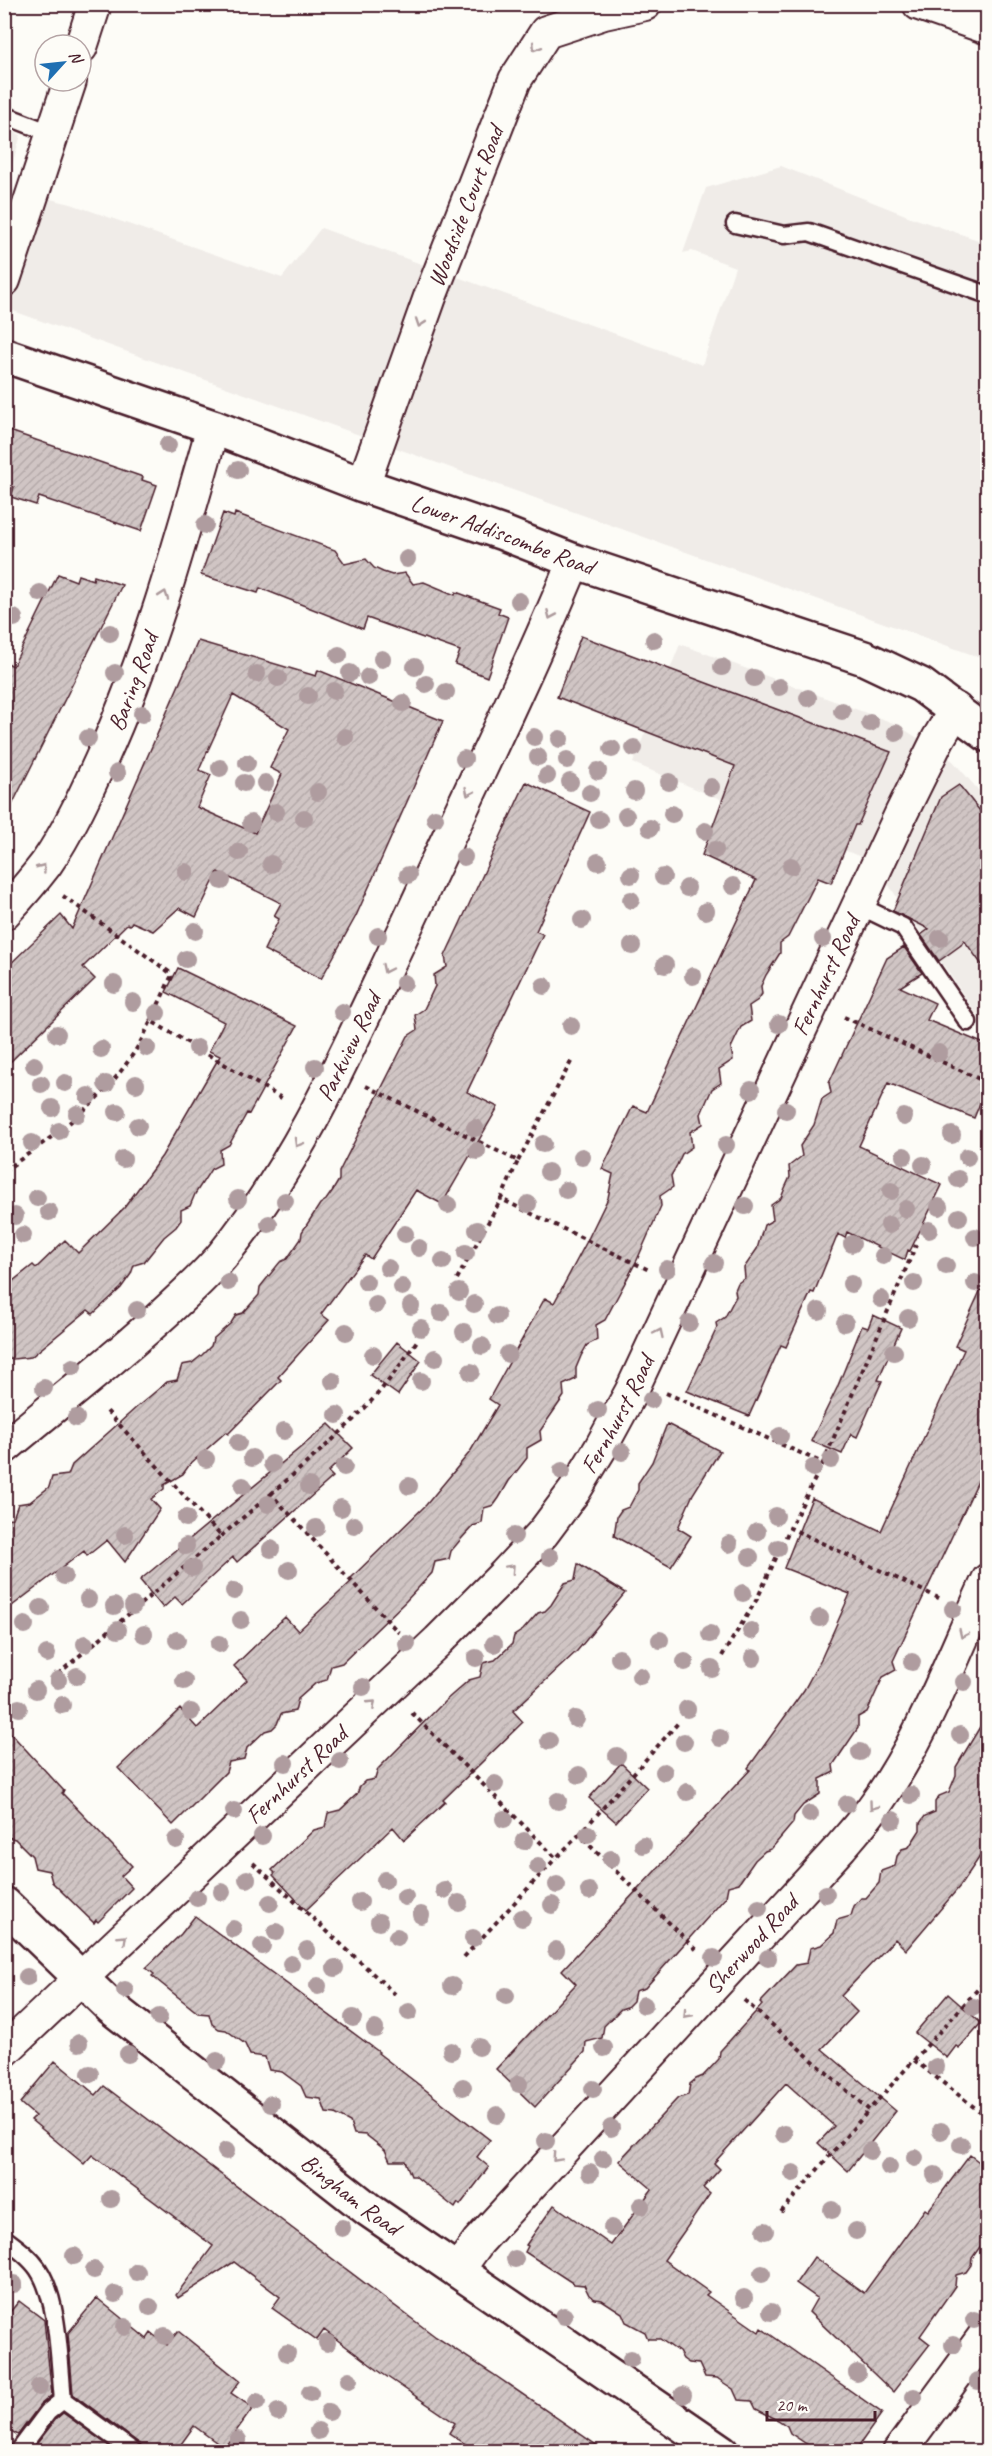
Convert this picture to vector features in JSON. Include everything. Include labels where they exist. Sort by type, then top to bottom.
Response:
[{"type":"main road","name":"Lower Addiscombe Road","points":[[4,355],[213,428],[574,561],[864,658],[921,685],[956,709],[987,735]]},
{"type":"main road","name":"Bingham Road","points":[[4,1904],[130,2023],[369,2210],[722,2451]]},
{"type":"street","points":[[86,33],[95,4]]},
{"type":"street","name":"Woodside Court Road","points":[[363,485],[429,297],[515,80],[546,32],[604,13],[645,4]]},
{"type":"street","points":[[919,4],[987,28]]},
{"type":"street","points":[[4,280],[66,93]]},
{"type":"street","name":"Baring Road","points":[[4,913],[46,864],[66,831],[112,736],[177,556],[213,428]]},
{"type":"street","name":"Parkview Road","points":[[4,1448],[146,1330],[220,1258],[287,1163],[355,1035],[506,715],[574,561]]},
{"type":"street","name":"Fernhurst Road","points":[[4,2051],[463,1616],[543,1533],[575,1490],[631,1392],[935,743],[956,709]]},
{"type":"street","name":"Sherwood Road","points":[[457,2271],[478,2242],[840,1848],[872,1809],[896,1773],[926,1714],[987,1580]]},
{"type":"street","points":[[899,2451],[987,2331]]},
{"type":"lane","points":[[4,115],[52,134]]},
{"type":"lane","points":[[735,224],[784,235],[808,232],[987,295]]},
{"type":"lane","points":[[858,905],[903,927],[968,1022]]},
{"type":"lane","points":[[4,2238],[29,2258],[38,2269],[51,2296],[63,2400],[134,2451]]},
{"type":"lane","points":[[18,2451],[48,2412],[63,2400]]},
{"type":"path","points":[[4,1171],[70,1123],[117,1076],[132,1056],[171,977],[169,972],[57,892]]},
{"type":"path","points":[[838,1014],[987,1083]]},
{"type":"path","points":[[151,1021],[291,1103]]},
{"type":"path","points":[[458,1279],[572,1060]]},
{"type":"path","points":[[360,1083],[518,1161]]},
{"type":"path","points":[[501,1199],[658,1275]]},
{"type":"path","points":[[722,1656],[757,1599],[823,1463],[916,1245]]},
{"type":"path","points":[[58,1674],[315,1456],[388,1381],[419,1338]]},
{"type":"path","points":[[663,1392],[823,1463]]},
{"type":"path","points":[[103,1406],[221,1536]]},
{"type":"path","points":[[271,1494],[404,1638]]},
{"type":"path","points":[[790,1528],[949,1603]]},
{"type":"path","points":[[407,1708],[556,1858]]},
{"type":"path","points":[[464,1957],[579,1835],[678,1723]]},
{"type":"path","points":[[579,1835],[705,1958]]},
{"type":"path","points":[[248,1858],[395,1994]]},
{"type":"path","points":[[781,2212],[987,1978]]},
{"type":"path","points":[[739,1996],[869,2110]]},
{"type":"path","points":[[914,2060],[987,2118]]},
{"type":"shaded area","points":[[5,128],[21,135],[5,187]]},
{"type":"shaded area","points":[[781,166],[913,218],[987,243],[987,660],[5,308],[5,188],[71,204],[282,278],[321,228],[702,365],[735,267],[692,251],[683,253],[706,188]]},
{"type":"shaded area","points":[[680,644],[896,724],[953,761],[987,800],[987,1029],[873,862],[633,763]]},
{"type":"building","points":[[4,429],[143,477],[142,480],[157,485],[141,531],[39,497],[36,505],[11,497],[14,487],[4,484]]},
{"type":"building","points":[[223,513],[234,517],[235,513],[335,550],[345,564],[366,559],[374,568],[383,572],[392,575],[405,573],[413,584],[424,582],[455,595],[456,592],[500,608],[498,613],[508,617],[487,677],[455,664],[460,651],[367,618],[363,629],[260,588],[258,593],[201,575]]},
{"type":"building","points":[[58,574],[76,581],[78,575],[93,580],[94,576],[122,585],[4,821],[4,661],[13,666]]},
{"type":"building","points":[[581,636],[891,752],[858,825],[855,825],[831,883],[818,878],[788,937],[780,943],[780,953],[761,986],[762,994],[749,1006],[751,1021],[741,1027],[731,1048],[733,1060],[719,1069],[721,1083],[712,1089],[707,1100],[701,1114],[703,1124],[690,1132],[692,1147],[682,1154],[671,1176],[673,1187],[660,1196],[661,1206],[637,1260],[605,1320],[596,1325],[597,1340],[587,1345],[581,1356],[576,1368],[576,1379],[563,1385],[564,1396],[540,1431],[541,1440],[527,1448],[527,1458],[494,1505],[484,1508],[482,1523],[473,1526],[462,1538],[451,1551],[449,1559],[435,1562],[432,1573],[406,1601],[342,1663],[331,1666],[327,1680],[316,1683],[298,1699],[295,1711],[281,1714],[272,1729],[265,1731],[247,1748],[244,1759],[229,1762],[226,1772],[173,1825],[118,1768],[180,1709],[197,1728],[247,1680],[234,1666],[285,1617],[298,1631],[353,1580],[351,1578],[426,1505],[470,1452],[498,1405],[489,1399],[545,1298],[554,1303],[586,1243],[608,1198],[613,1174],[602,1169],[633,1106],[647,1112],[756,880],[702,855],[735,766],[557,697]]},
{"type":"building","points":[[198,641],[316,676],[318,670],[443,721],[356,916],[321,979],[264,950],[279,919],[274,916],[281,903],[218,872],[196,917],[179,908],[153,931],[132,922],[130,925],[127,924],[83,967],[95,979],[4,1068],[4,970],[61,915],[72,929]],"holes":[[[233,695],[289,729],[270,768],[282,774],[255,833],[197,807],[211,775],[199,770]]]},
{"type":"building","points":[[526,782],[590,812],[536,931],[543,934],[467,1092],[498,1107],[442,1204],[416,1190],[371,1259],[365,1255],[321,1314],[329,1320],[278,1377],[281,1380],[228,1434],[226,1432],[190,1464],[183,1474],[164,1485],[164,1489],[151,1499],[160,1509],[125,1562],[107,1540],[87,1556],[84,1551],[4,1612],[4,1519],[13,1518],[18,1504],[30,1502],[49,1487],[52,1477],[68,1475],[72,1465],[137,1407],[167,1382],[177,1380],[182,1365],[192,1363],[211,1346],[213,1339],[231,1323],[236,1315],[243,1313],[259,1295],[260,1287],[280,1262],[287,1259],[320,1204],[333,1190],[339,1180],[339,1172],[408,1036],[417,1030],[415,1015],[424,1009],[435,986],[434,975],[447,967],[445,956]]},
{"type":"building","points":[[959,785],[980,811],[987,825],[987,972],[964,940],[961,945],[939,961],[921,935],[929,929],[893,911],[941,797]]},
{"type":"building","points":[[904,947],[922,973],[900,987],[935,1003],[927,1020],[987,1045],[987,1086],[974,1118],[888,1083],[859,1146],[942,1185],[910,1251],[908,1250],[905,1260],[847,1232],[845,1238],[838,1234],[814,1293],[811,1292],[786,1347],[781,1345],[749,1416],[687,1391],[717,1328],[716,1323],[725,1317],[736,1296],[735,1290],[738,1283],[745,1278],[744,1268],[757,1249],[764,1225],[773,1220],[771,1205],[781,1198],[790,1177],[789,1166],[802,1156],[800,1146],[814,1125],[822,1099],[831,1093],[829,1083],[887,958]]},
{"type":"building","points":[[178,968],[297,1026],[249,1114],[247,1113],[229,1145],[220,1150],[221,1164],[211,1169],[190,1206],[181,1210],[181,1220],[176,1227],[164,1237],[144,1262],[134,1265],[131,1274],[121,1288],[93,1314],[88,1310],[31,1357],[4,1360],[4,1288],[33,1265],[36,1268],[65,1240],[78,1253],[124,1208],[162,1156],[220,1056],[209,1051],[224,1022],[166,992]]},
{"type":"building","points":[[987,1276],[987,1462],[893,1661],[896,1670],[883,1677],[867,1712],[858,1717],[858,1728],[833,1765],[834,1772],[820,1779],[820,1794],[803,1805],[794,1816],[793,1823],[771,1849],[755,1860],[739,1883],[728,1886],[726,1897],[645,1988],[635,1991],[633,2001],[604,2026],[602,2038],[586,2042],[585,2052],[535,2107],[496,2069],[576,1984],[562,1970],[750,1770],[748,1768],[804,1690],[822,1657],[850,1594],[784,1568],[812,1498],[881,1531],[964,1350],[955,1346]]},
{"type":"building","points":[[873,1315],[901,1328],[878,1380],[882,1381],[857,1437],[851,1434],[842,1454],[811,1441],[837,1388],[862,1326],[868,1328]]},
{"type":"building","points":[[397,1342],[421,1361],[398,1395],[370,1375]]},
{"type":"building","points":[[329,1424],[353,1448],[328,1472],[333,1477],[237,1562],[233,1557],[182,1604],[175,1597],[163,1608],[140,1580]]},
{"type":"building","points":[[667,1424],[720,1451],[693,1494],[678,1528],[691,1536],[671,1567],[614,1536],[617,1516],[621,1510],[629,1507],[638,1490],[638,1483],[652,1462]]},
{"type":"building","points":[[578,1564],[625,1593],[577,1651],[513,1711],[523,1722],[443,1800],[445,1802],[404,1840],[393,1827],[306,1910],[273,1875],[275,1873],[272,1870],[314,1830],[325,1827],[328,1813],[340,1810],[357,1794],[365,1781],[375,1779],[378,1769],[445,1701],[469,1680],[480,1677],[483,1663],[495,1660],[512,1644],[514,1636],[523,1630],[538,1613],[545,1611],[551,1605],[565,1583],[575,1580]]},
{"type":"building","points":[[987,1715],[987,1846],[960,1886],[906,1950],[895,1939],[841,1996],[857,2012],[822,2049],[896,2111],[848,2171],[818,2143],[834,2126],[786,2083],[714,2163],[720,2169],[703,2188],[710,2194],[664,2260],[709,2292],[706,2295],[759,2332],[761,2328],[882,2413],[855,2451],[817,2451],[790,2433],[787,2426],[756,2409],[752,2401],[738,2400],[733,2389],[717,2378],[705,2377],[699,2364],[689,2363],[679,2352],[660,2339],[648,2339],[645,2332],[626,2322],[622,2313],[602,2300],[589,2295],[584,2285],[574,2284],[525,2252],[528,2246],[526,2245],[554,2205],[611,2245],[652,2189],[619,2161],[678,2098],[688,2095],[690,2084],[703,2076],[719,2059],[720,2051],[762,2005],[760,2003],[796,1965],[807,1963],[810,1948],[821,1945],[834,1933],[837,1920],[851,1916],[854,1906],[861,1898],[866,1898],[879,1883],[881,1871],[895,1866],[897,1856],[902,1849],[909,1847],[920,1830],[920,1823],[925,1816],[935,1812],[935,1802],[939,1796],[949,1792],[956,1775],[956,1767]]},
{"type":"building","points":[[4,1726],[64,1791],[62,1793],[132,1866],[121,1876],[132,1888],[98,1922],[96,1920],[94,1923],[52,1882],[49,1871],[35,1868],[32,1856],[15,1839],[4,1836]]},
{"type":"building","points":[[621,1763],[647,1788],[616,1822],[589,1798]]},
{"type":"building","points":[[195,1916],[379,2052],[490,2140],[477,2157],[489,2167],[460,2205],[458,2203],[455,2208],[415,2176],[411,2176],[405,2161],[390,2161],[385,2150],[366,2135],[354,2134],[350,2122],[335,2114],[326,2113],[321,2099],[306,2097],[301,2086],[282,2072],[269,2070],[265,2057],[250,2055],[245,2044],[226,2030],[219,2029],[212,2024],[209,2014],[198,2013],[152,1976],[154,1974],[146,1968],[181,1934]]},
{"type":"building","points":[[948,1994],[981,2023],[959,2048],[956,2046],[947,2058],[915,2033]]},
{"type":"building","points":[[55,2061],[96,2095],[104,2086],[436,2337],[605,2451],[476,2451],[449,2433],[455,2423],[324,2330],[317,2340],[272,2308],[280,2297],[234,2262],[178,2298],[176,2295],[213,2246],[92,2155],[84,2164],[31,2120],[35,2116],[20,2103]]},
{"type":"building","points":[[970,2155],[987,2168],[987,2237],[972,2258],[971,2265],[966,2272],[956,2275],[955,2286],[920,2336],[930,2344],[893,2392],[809,2312],[817,2298],[796,2283],[814,2257],[864,2293],[925,2209],[928,2211]]},
{"type":"building","points":[[97,2298],[147,2339],[151,2333],[167,2345],[178,2331],[240,2381],[231,2393],[253,2408],[224,2448],[194,2426],[176,2451],[144,2451],[140,2444],[73,2394],[68,2333]]},
{"type":"building","points":[[19,2301],[44,2320],[52,2395],[40,2405],[18,2435],[4,2427],[4,2319]]},
{"type":"building","points":[[63,2413],[116,2451],[43,2451],[35,2446]]}]
